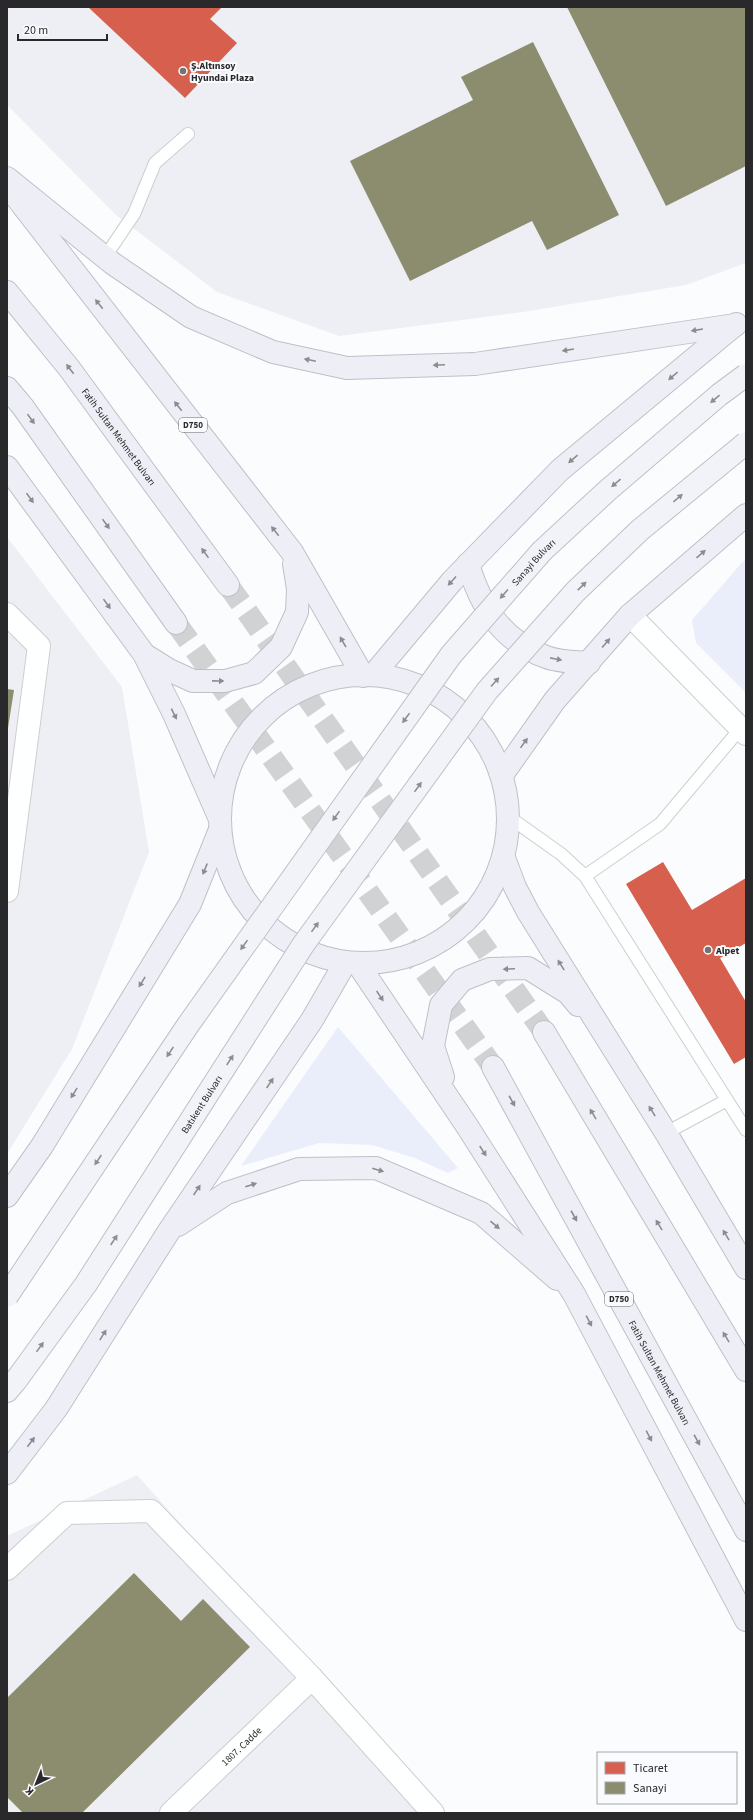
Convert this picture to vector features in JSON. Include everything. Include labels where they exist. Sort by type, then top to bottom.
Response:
[{"type":"highway","points":[[7,178],[105,257],[191,317],[273,352],[347,368],[475,364],[741,320]]},
{"type":"highway","name":"D750","points":[[7,186],[292,552],[368,675]]},
{"type":"highway","name":"Fatih Sultan Mehmet Bulvarı","points":[[7,292],[69,368],[228,585]]},
{"type":"highway","points":[[368,675],[452,581],[560,470],[741,320]]},
{"type":"highway","points":[[7,388],[27,413],[176,623]]},
{"type":"highway","points":[[7,467],[144,654],[178,720],[220,826],[232,881],[262,922],[310,955],[352,963],[401,959],[447,938],[482,904],[504,858],[509,817],[502,775],[478,731],[442,698],[408,682],[368,675],[324,680],[279,701],[244,737],[223,782],[220,826],[190,904],[42,1146],[7,1196]]},
{"type":"highway","points":[[502,775],[555,700],[630,615],[746,515]]},
{"type":"highway","points":[[144,654],[169,670],[193,681],[225,681],[254,673],[282,647],[297,612],[298,589],[292,552]]},
{"type":"highway","points":[[468,564],[486,610],[504,632],[524,646],[546,657],[567,661],[589,662]]},
{"type":"highway","points":[[504,858],[515,887],[528,912],[666,1134],[746,1268]]},
{"type":"highway","points":[[352,963],[467,1126],[574,1294],[746,1620]]},
{"type":"highway","points":[[7,1473],[56,1409],[169,1231],[352,963]]},
{"type":"highway","points":[[467,1126],[444,1084],[433,1046],[441,1005],[462,980],[490,969],[528,968],[568,993],[605,1036]]},
{"type":"highway","points":[[544,1032],[746,1370]]},
{"type":"highway","name":"Fatih Sultan Mehmet Bulvarı","points":[[493,1067],[746,1530]]},
{"type":"highway","points":[[169,1231],[227,1193],[299,1169],[376,1168],[481,1213],[574,1294]]},
{"type":"main road","name":"Sanayi Bulvarı","points":[[7,1296],[193,1019],[451,655],[542,551],[608,490],[719,395],[746,375]]},
{"type":"main road","name":"Batıkent Bulvarı","points":[[12,1385],[86,1284],[303,945],[488,691],[575,592],[640,530],[746,442]]},
{"type":"street","points":[[7,614],[39,646],[7,891]]},
{"type":"street","points":[[630,615],[743,732]]},
{"type":"street","points":[[7,1569],[67,1513],[151,1511],[312,1678],[433,1813]]},
{"type":"street","name":"1807. Cadde","points":[[171,1813],[312,1678]]},
{"type":"lane","points":[[105,257],[134,214],[155,163],[188,134]]},
{"type":"lane","points":[[585,876],[660,824],[743,732]]},
{"type":"lane","points":[[509,817],[561,854],[585,876],[746,1130]]},
{"type":"lane","points":[[666,1134],[727,1100]]},
{"type":"shaded area","points":[[7,7],[746,7],[746,263],[686,285],[523,312],[339,336],[217,292],[116,215],[7,105]]},
{"type":"shaded area","points":[[7,537],[122,687],[149,852],[72,1049],[7,1154]]},
{"type":"shaded area","points":[[746,558],[746,693],[696,643],[692,620]]},
{"type":"shaded area","points":[[338,1027],[458,1168],[448,1173],[415,1158],[372,1145],[319,1143],[241,1166]]},
{"type":"shaded area","points":[[137,1475],[440,1813],[7,1813],[7,1536]]},
{"type":"building: Ticaret","name":"Ş.Altınsoy Hyundai Plaza","points":[[88,7],[222,7],[210,19],[237,43],[185,98]]},
{"type":"building: Ticaret","points":[[663,862],[692,910],[746,878],[746,943],[720,958],[746,1002],[746,1057],[734,1064],[626,884]]},
{"type":"building: Sanayi","points":[[567,7],[746,7],[746,166],[666,206]]},
{"type":"building: Sanayi","points":[[533,42],[619,215],[547,250],[532,221],[410,281],[350,161],[473,100],[461,77]]},
{"type":"building: Sanayi","points":[[7,689],[14,690],[8,728],[7,728]]},
{"type":"building: Sanayi","points":[[134,1573],[181,1621],[203,1599],[250,1647],[82,1813],[23,1813],[7,1797],[7,1698]]},
{"type":"tunnel","points":[[228,585],[544,1032]]},
{"type":"tunnel","points":[[176,623],[493,1067]]},
{"type":"place","name":"Ş.Altınsoy Hyundai Plaza","points":[[183,71]]},
{"type":"place","name":"Alpet","points":[[708,950]]}]
